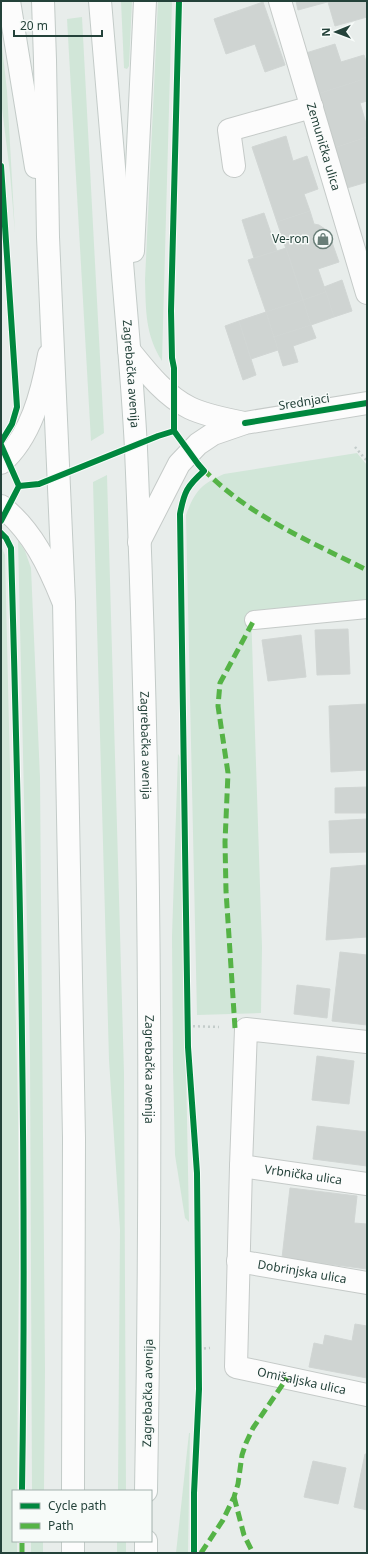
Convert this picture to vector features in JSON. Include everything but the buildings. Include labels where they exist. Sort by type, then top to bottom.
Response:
[{"type":"main road","points":[[9,1],[48,237]]},
{"type":"main road","points":[[43,1],[48,237],[64,602],[74,1138],[73,1490]]},
{"type":"main road","name":"Zagrebačka avenija","points":[[100,1],[129,344],[136,446],[148,816],[149,1346],[146,1490]]},
{"type":"main road","points":[[145,1],[129,344],[150,376],[189,407],[216,418],[245,423]]},
{"type":"main road","name":"Zemunička ulica","points":[[280,1],[367,293]]},
{"type":"main road","points":[[234,166],[229,130],[312,107]]},
{"type":"main road","points":[[1,463],[7,458],[21,439],[34,411],[44,381],[52,338]]},
{"type":"main road","name":"Srednjaci","points":[[245,423],[367,403]]},
{"type":"main road","points":[[139,542],[180,464],[189,452],[213,434],[245,423]]},
{"type":"main road","points":[[1,506],[22,526],[40,551],[64,602]]},
{"type":"main road","points":[[238,1261],[246,1029],[367,1042]]},
{"type":"main road","name":"Vrbnička ulica","points":[[241,1166],[367,1184]]},
{"type":"main road","name":"Dobrinjska ulica","points":[[238,1261],[367,1283]]},
{"type":"main road","name":"Omišaljska ulica","points":[[238,1261],[236,1367],[367,1395]]},
{"type":"main road","points":[[73,1542],[73,1553]]},
{"type":"main road","points":[[146,1542],[146,1553]]},
{"type":"lane","points":[[254,620],[367,609]]},
{"type":"path","points":[[355,447],[367,462]]},
{"type":"path","points":[[83,466],[107,457]]},
{"type":"path","points":[[188,1026],[216,1026]]},
{"type":"green space","points":[[121,1],[132,1],[129,66],[127,69],[124,68]]},
{"type":"green space","points":[[158,1],[172,1],[162,361],[156,351],[149,332],[146,312],[145,280]]},
{"type":"green space","points":[[82,17],[104,433],[91,441],[67,19]]},
{"type":"green space","points":[[1,37],[7,91],[15,233],[10,173],[1,100]]},
{"type":"green space","points":[[357,453],[367,465],[367,605],[251,611],[262,947],[261,1013],[197,1015],[186,515],[192,500],[200,489],[210,481],[224,474]]},
{"type":"green space","points":[[107,475],[124,1073],[126,1490],[118,1490],[120,1230],[109,1060],[93,482]]},
{"type":"green space","points":[[18,540],[25,551],[31,568],[40,778],[45,1370],[44,1490],[32,1490],[30,1055]]},
{"type":"green space","points":[[1,546],[5,555],[18,1112],[19,1257],[17,1490],[12,1490],[12,1542],[17,1542],[17,1553],[1,1553]]},
{"type":"green space","points":[[178,754],[180,757],[189,1222],[185,1218],[175,1155],[172,936]]},
{"type":"green space","points":[[189,1433],[188,1553],[176,1553]]},
{"type":"green space","points":[[31,1542],[43,1542],[43,1553],[31,1553]]},
{"type":"green space","points":[[117,1542],[126,1542],[126,1553],[117,1553]]},
{"type":"marked path","points":[[203,469],[221,486],[260,514],[302,538],[367,570]]},
{"type":"marked path","points":[[235,1028],[226,891],[225,842],[228,773],[218,706],[220,683],[254,620]]},
{"type":"marked path","points":[[201,1553],[223,1520],[234,1497],[238,1484],[242,1455],[253,1428],[287,1378]]},
{"type":"marked path","points":[[234,1497],[244,1535],[253,1553]]},
{"type":"marked path","points":[[22,1542],[22,1553]]},
{"type":"cycle path","points":[[179,1],[171,311],[172,358],[174,368],[174,431],[204,471],[187,490],[180,514],[188,1047],[197,1173],[199,1389],[194,1493],[194,1553]]},
{"type":"cycle path","points":[[1,166],[17,407],[12,424],[1,442]]},
{"type":"cycle path","points":[[245,423],[367,403]]},
{"type":"cycle path","points":[[19,486],[39,484],[174,431]]},
{"type":"cycle path","points":[[1,445],[19,486],[1,521]]},
{"type":"cycle path","points":[[1,533],[6,538],[11,548],[17,784],[22,1020],[24,1255],[22,1490]]},
{"type":"place","name":"Ve-ron","points":[[323,239]]}]
